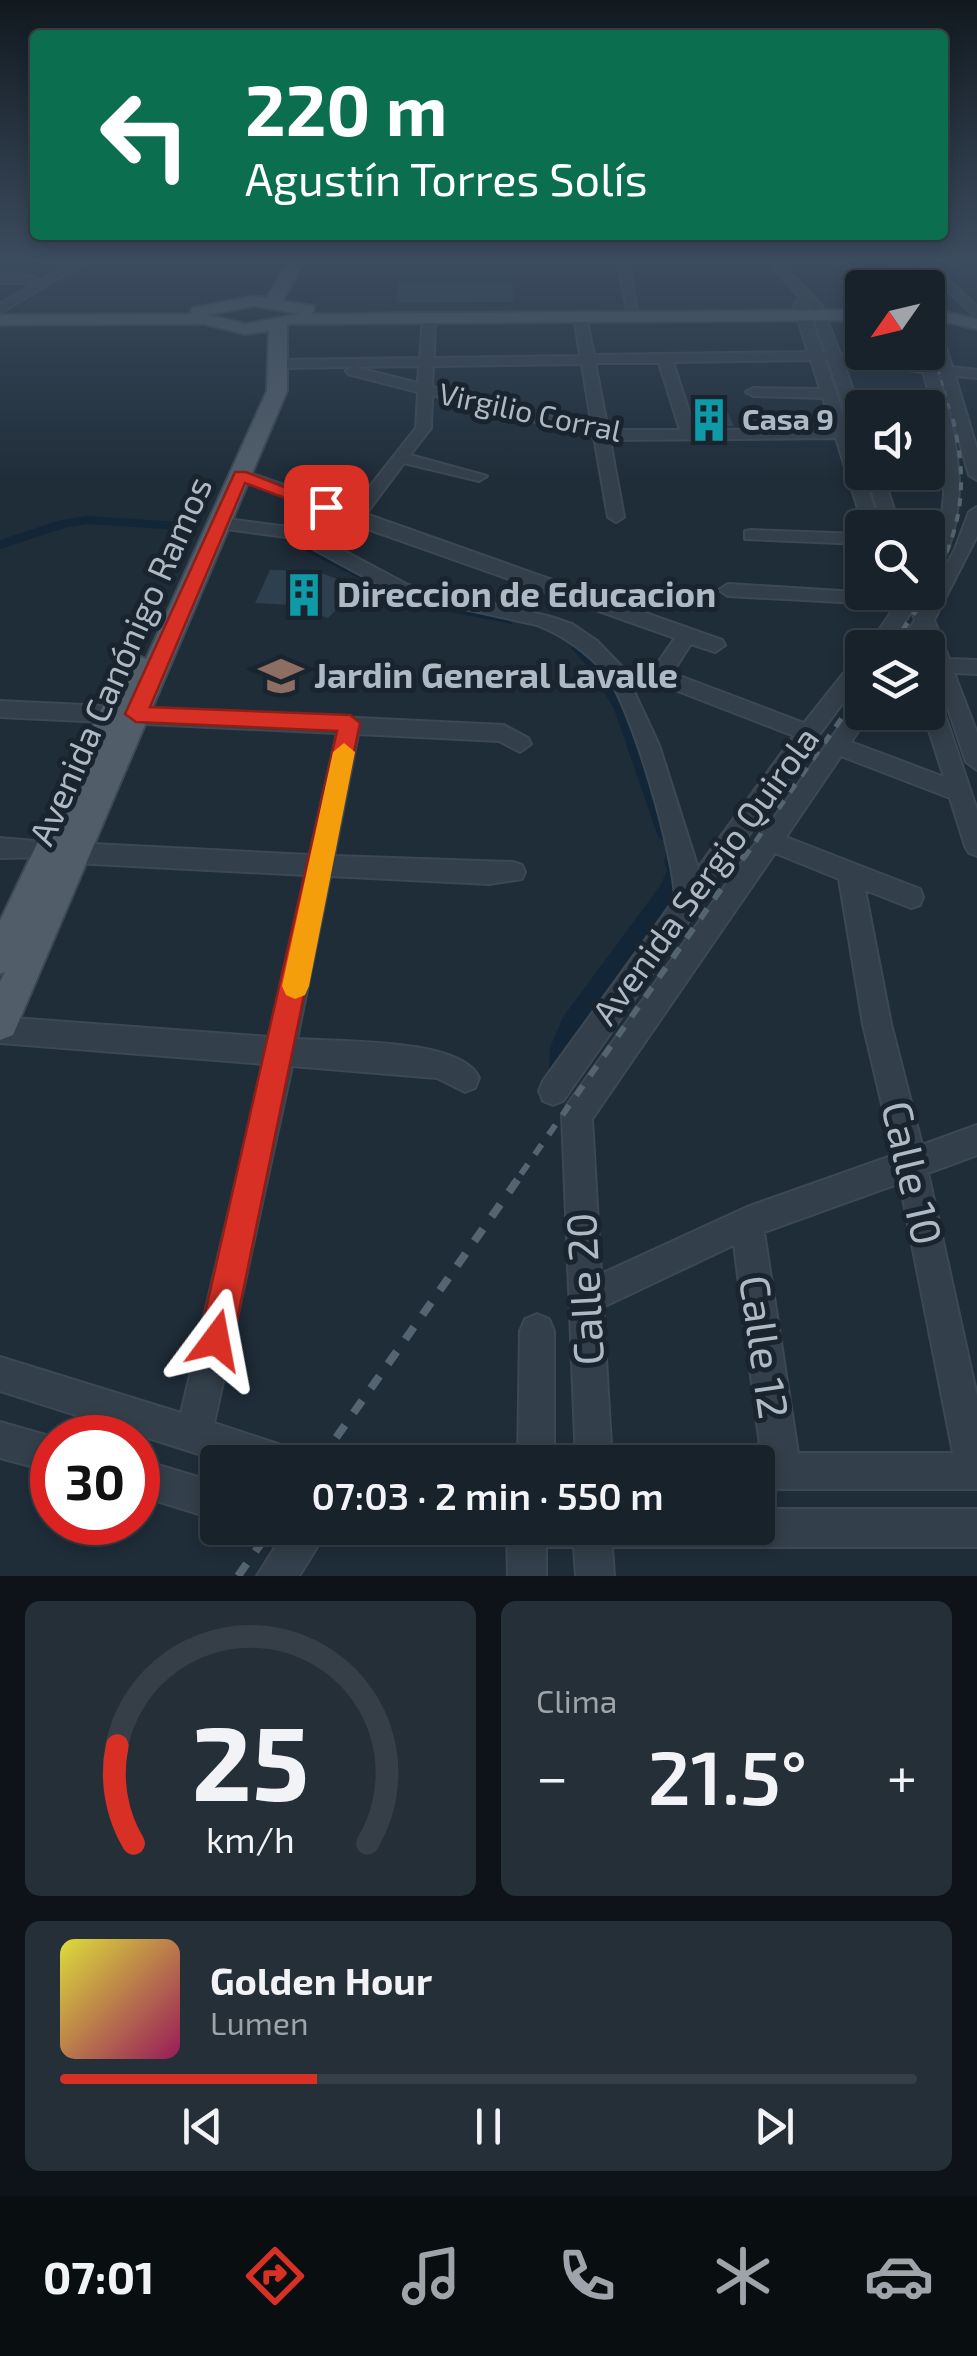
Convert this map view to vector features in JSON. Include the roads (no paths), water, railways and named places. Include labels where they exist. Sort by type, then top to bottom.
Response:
[{"type":"main road","name":"Avenida Canónigo Ramos","points":[[0,1026],[62,852],[262,391],[267,334]]},
{"type":"main road","name":"Avenida Canónigo Ramos","points":[[125,714],[220,524],[278,391],[281,364],[277,334]]},
{"type":"main road","name":"Avenida Canónigo Ramos","points":[[0,958],[62,852]]},
{"type":"street","points":[[354,518],[423,428],[428,334]]},
{"type":"street","points":[[583,334],[616,517]]},
{"type":"street","points":[[818,334],[845,398]]},
{"type":"street","points":[[826,357],[829,394],[867,510]]},
{"type":"street","points":[[665,359],[688,436]]},
{"type":"street","points":[[281,364],[845,359]]},
{"type":"street","points":[[945,362],[964,441],[945,542]]},
{"type":"street","name":"Virgilio Corral","points":[[320,363],[604,435],[845,432]]},
{"type":"street","points":[[929,370],[977,475]]},
{"type":"street","points":[[945,370],[977,374]]},
{"type":"street","points":[[752,392],[829,394]]},
{"type":"street","points":[[402,458],[479,476]]},
{"type":"street","points":[[240,475],[714,644]]},
{"type":"street","points":[[919,630],[965,549],[977,512]]},
{"type":"street","points":[[220,524],[297,533],[403,590],[542,620],[565,629],[590,646],[616,673],[648,745],[683,859],[688,903]]},
{"type":"street","points":[[751,535],[845,539]]},
{"type":"street","points":[[728,590],[845,595]]},
{"type":"street","points":[[917,610],[929,630]]},
{"type":"street","points":[[687,635],[659,676],[808,733]]},
{"type":"street","points":[[945,666],[977,668]]},
{"type":"street","points":[[945,672],[977,762]]},
{"type":"street","name":"Avenida Sergio Quirola","points":[[553,1090],[845,686]]},
{"type":"street","points":[[0,709],[504,733],[520,744]]},
{"type":"street","points":[[194,1434],[350,723]]},
{"type":"street","name":"Avenida Sergio Quirola","points":[[577,1115],[848,730]]},
{"type":"street","points":[[939,730],[977,846]]},
{"type":"street","points":[[837,746],[959,792]]},
{"type":"street","points":[[770,841],[911,897]]},
{"type":"street","points":[[0,848],[489,874],[513,872]]},
{"type":"street","name":"Calle 10","points":[[850,874],[877,1024],[912,1163],[976,1472]]},
{"type":"street","points":[[0,1026],[440,1064],[465,1078]]},
{"type":"street","name":"Calle 20","points":[[577,1115],[593,1445]]},
{"type":"street","points":[[586,1298],[747,1223],[977,1140]]},
{"type":"street","name":"Calle 12","points":[[747,1223],[768,1445]]},
{"type":"street","points":[[536,1445],[538,1330]]},
{"type":"street","points":[[0,1374],[228,1445]]},
{"type":"street","points":[[0,1440],[30,1448]]},
{"type":"street","points":[[775,1471],[976,1472]]},
{"type":"street","points":[[160,1484],[200,1496]]},
{"type":"street","points":[[775,1528],[977,1528]]},
{"type":"street","points":[[276,1576],[298,1545]]},
{"type":"street","points":[[527,1545],[528,1576]]},
{"type":"street","points":[[593,1545],[594,1576]]},
{"type":"waterway","points":[[0,545],[87,520],[181,526]]},
{"type":"waterway","points":[[270,530],[410,600],[511,619]]},
{"type":"waterway","points":[[579,648],[595,665],[622,709],[666,834]]},
{"type":"waterway","points":[[560,1069],[561,1048],[571,1024],[667,891],[676,871],[673,860]]},
{"type":"railway","points":[[938,370],[951,414]]},
{"type":"railway","points":[[945,555],[961,491],[961,467],[951,412]]},
{"type":"railway","points":[[903,630],[916,610]]},
{"type":"railway","points":[[744,858],[845,713]]},
{"type":"railway","points":[[521,1174],[745,855]]},
{"type":"railway","points":[[331,1445],[523,1172]]},
{"type":"railway","points":[[238,1576],[260,1545]]},
{"type":"place","name":"Casa 9","points":[[709,420]]},
{"type":"place","name":"Direccion de Educacion","points":[[304,595]]},
{"type":"place","name":"Jardin General Lavalle","points":[[281,676]]}]
